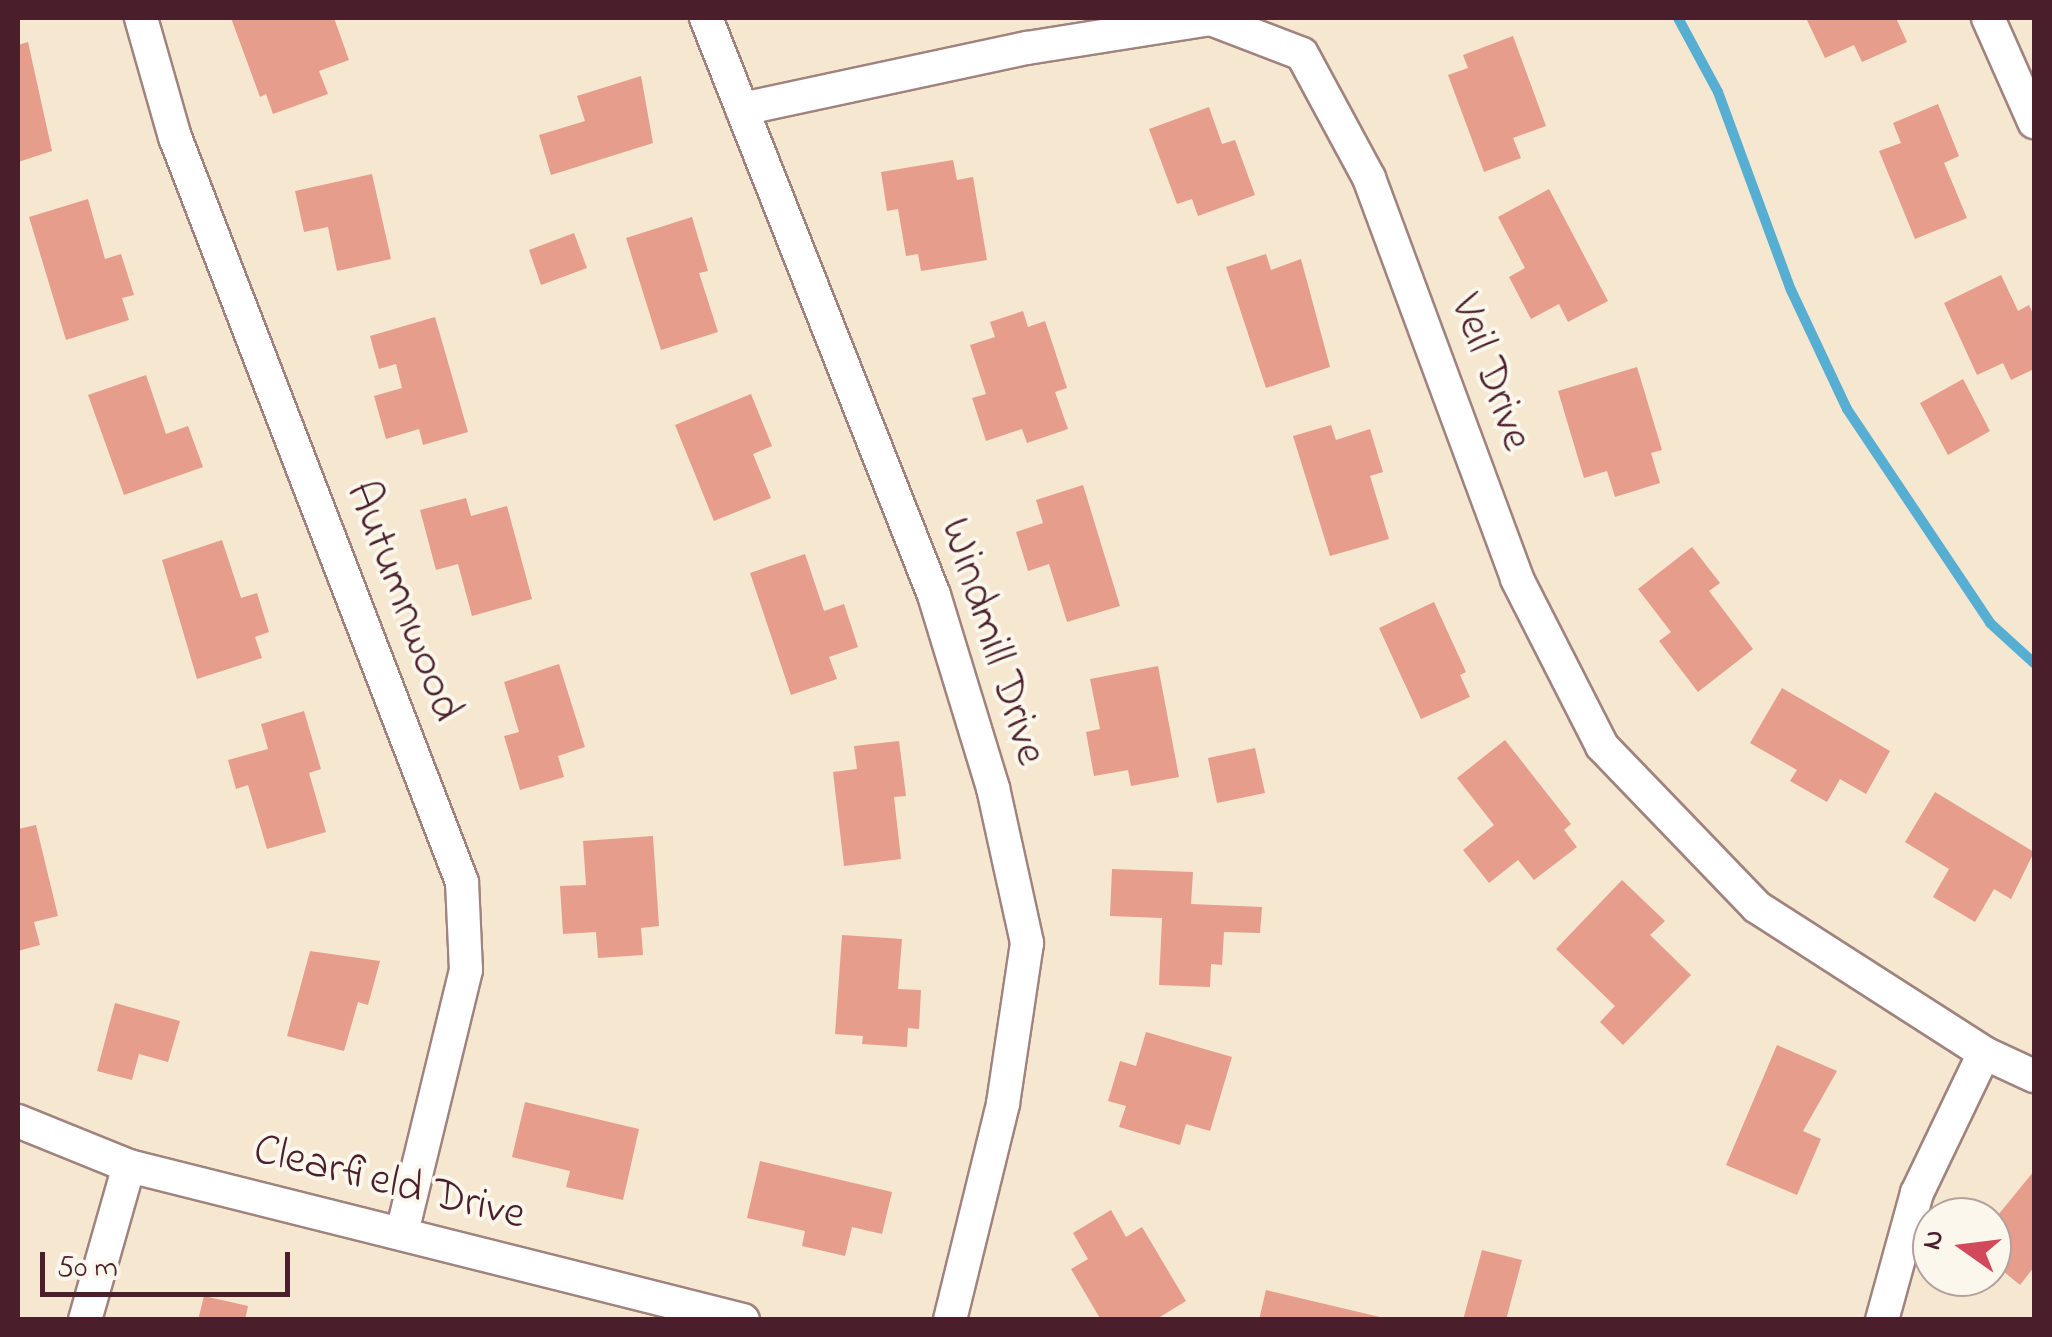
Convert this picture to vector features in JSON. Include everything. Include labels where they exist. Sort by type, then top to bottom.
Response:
[{"type":"street","name":"Autumnwood","points":[[141,18],[174,137],[462,882],[466,970],[402,1232]]},
{"type":"street","name":"Windmill Drive","points":[[706,18],[934,595],[992,788],[1027,942],[1003,1104],[950,1320]]},
{"type":"street","points":[[1988,18],[2034,122]]},
{"type":"street","name":"Veil Drive","points":[[742,109],[1027,48],[1211,20],[1302,54],[1368,178],[1518,579],[1602,746],[1757,907],[1984,1053],[2034,1076]]},
{"type":"street","points":[[1882,1320],[1917,1193],[1984,1053]]},
{"type":"street","name":"Clearfield Drive","points":[[18,1121],[128,1166],[743,1320]]},
{"type":"street","points":[[85,1320],[128,1166]]},
{"type":"building","points":[[231,18],[334,18],[349,60],[319,71],[328,94],[273,114],[266,94],[260,97]]},
{"type":"building","points":[[1806,18],[1896,18],[1907,42],[1862,62],[1854,45],[1825,58]]},
{"type":"building","points":[[1513,36],[1546,126],[1513,138],[1521,158],[1484,172],[1448,75],[1468,68],[1463,55]]},
{"type":"building","points":[[28,42],[52,151],[18,162],[18,45]]},
{"type":"building","points":[[641,76],[653,143],[551,175],[539,135],[585,121],[577,96]]},
{"type":"building","points":[[1938,104],[1959,156],[1944,163],[1967,218],[1915,239],[1879,151],[1901,143],[1893,123]]},
{"type":"building","points":[[1209,107],[1222,144],[1235,140],[1255,195],[1198,216],[1192,199],[1177,204],[1149,129]]},
{"type":"building","points":[[953,160],[957,180],[973,177],[987,260],[921,271],[918,254],[906,256],[898,209],[887,211],[881,172]]},
{"type":"building","points":[[372,174],[391,259],[337,271],[328,227],[304,232],[295,191]]},
{"type":"building","points":[[1549,189],[1608,301],[1568,322],[1559,304],[1531,319],[1509,277],[1525,268],[1498,217]]},
{"type":"building","points":[[88,199],[105,259],[121,254],[134,295],[122,298],[129,320],[66,340],[29,217]]},
{"type":"building","points":[[692,217],[708,271],[699,273],[718,332],[661,350],[626,238]]},
{"type":"building","points":[[574,233],[587,268],[541,285],[529,250]]},
{"type":"building","points":[[1266,254],[1271,270],[1301,259],[1330,367],[1266,388],[1226,267]]},
{"type":"building","points":[[2001,275],[2018,311],[2029,305],[2034,316],[2034,369],[2011,380],[2003,363],[1977,375],[1944,303]]},
{"type":"building","points":[[1023,311],[1028,327],[1045,321],[1067,388],[1055,392],[1068,429],[1027,443],[1022,429],[986,441],[972,398],[986,394],[970,345],[995,337],[990,322]]},
{"type":"building","points":[[435,317],[468,432],[423,445],[419,429],[386,439],[374,396],[402,388],[396,364],[379,369],[370,336]]},
{"type":"building","points":[[1637,367],[1662,450],[1651,453],[1660,483],[1615,497],[1607,471],[1584,478],[1558,391]]},
{"type":"building","points":[[146,375],[166,434],[188,426],[203,467],[124,495],[88,395]]},
{"type":"building","points":[[1963,379],[1990,431],[1948,455],[1920,403]]},
{"type":"building","points":[[751,394],[772,446],[753,454],[771,498],[714,521],[675,425]]},
{"type":"building","points":[[1331,425],[1336,440],[1370,429],[1383,472],[1370,476],[1389,539],[1330,556],[1293,436]]},
{"type":"building","points":[[1083,485],[1120,606],[1067,622],[1049,564],[1028,571],[1016,532],[1043,523],[1036,500]]},
{"type":"building","points":[[466,498],[471,516],[507,506],[532,599],[472,616],[458,564],[436,570],[420,510]]},
{"type":"building","points":[[222,540],[241,598],[257,593],[269,632],[255,637],[262,658],[197,679],[162,560]]},
{"type":"building","points":[[1692,547],[1720,583],[1709,591],[1753,649],[1698,692],[1659,641],[1671,632],[1638,589]]},
{"type":"building","points":[[805,554],[824,611],[844,604],[858,647],[829,657],[837,679],[791,695],[750,573]]},
{"type":"building","points":[[1434,602],[1466,672],[1460,675],[1470,697],[1421,719],[1379,628]]},
{"type":"building","points":[[559,664],[585,747],[558,756],[564,777],[520,790],[504,736],[519,732],[504,682]]},
{"type":"building","points":[[1158,666],[1179,777],[1131,786],[1128,770],[1094,776],[1086,732],[1100,729],[1090,679]]},
{"type":"building","points":[[1782,688],[1890,751],[1866,794],[1840,779],[1827,802],[1790,781],[1797,770],[1750,743]]},
{"type":"building","points":[[304,711],[321,769],[309,773],[326,832],[267,849],[248,785],[236,789],[228,760],[268,749],[261,724]]},
{"type":"building","points":[[1505,740],[1571,824],[1564,830],[1577,847],[1534,880],[1518,860],[1489,883],[1463,850],[1494,825],[1457,778]]},
{"type":"building","points":[[899,741],[906,796],[894,797],[901,859],[844,866],[833,772],[857,769],[854,746]]},
{"type":"building","points":[[1255,748],[1265,793],[1217,803],[1208,758]]},
{"type":"building","points":[[1935,792],[2034,852],[2011,899],[1994,889],[1975,922],[1933,897],[1949,869],[1905,842]]},
{"type":"building","points":[[36,825],[58,916],[34,922],[40,945],[18,951],[18,829]]},
{"type":"building","points":[[653,836],[659,926],[641,928],[643,955],[598,958],[596,932],[563,934],[560,886],[586,885],[583,841]]},
{"type":"building","points":[[1112,869],[1193,872],[1191,904],[1262,907],[1260,933],[1224,932],[1222,965],[1211,964],[1210,987],[1159,985],[1162,918],[1110,916]]},
{"type":"building","points":[[1622,880],[1665,921],[1650,935],[1691,975],[1623,1045],[1600,1022],[1615,1006],[1556,949]]},
{"type":"building","points":[[842,935],[902,939],[898,989],[921,990],[919,1029],[908,1028],[907,1047],[862,1044],[863,1036],[835,1034]]},
{"type":"building","points":[[310,951],[380,961],[368,1005],[358,1002],[344,1051],[287,1036]]},
{"type":"building","points":[[115,1003],[180,1021],[168,1062],[139,1054],[132,1080],[97,1071]]},
{"type":"building","points":[[1146,1032],[1232,1057],[1210,1131],[1186,1124],[1180,1145],[1119,1127],[1126,1106],[1108,1101],[1120,1061],[1136,1066]]},
{"type":"building","points":[[1777,1045],[1837,1071],[1803,1131],[1821,1139],[1797,1195],[1726,1165]]},
{"type":"building","points":[[525,1102],[639,1129],[623,1200],[566,1187],[570,1171],[512,1157]]},
{"type":"building","points":[[760,1161],[892,1192],[882,1234],[852,1227],[845,1256],[802,1246],[805,1231],[747,1218]]},
{"type":"building","points":[[2034,1171],[2034,1267],[2020,1285],[2012,1278],[2012,1198]]},
{"type":"building","points":[[1111,1210],[1126,1237],[1142,1227],[1186,1301],[1155,1320],[1101,1320],[1071,1269],[1088,1259],[1073,1233]]},
{"type":"building","points":[[1482,1250],[1522,1260],[1506,1320],[1463,1320]]},
{"type":"building","points":[[1266,1290],[1384,1318],[1384,1320],[1259,1320]]},
{"type":"building","points":[[204,1296],[248,1306],[245,1320],[198,1320]]},
{"type":"waterway","points":[[1678,18],[1718,92],[1791,290],[1847,409],[1990,623],[2034,663]]}]
